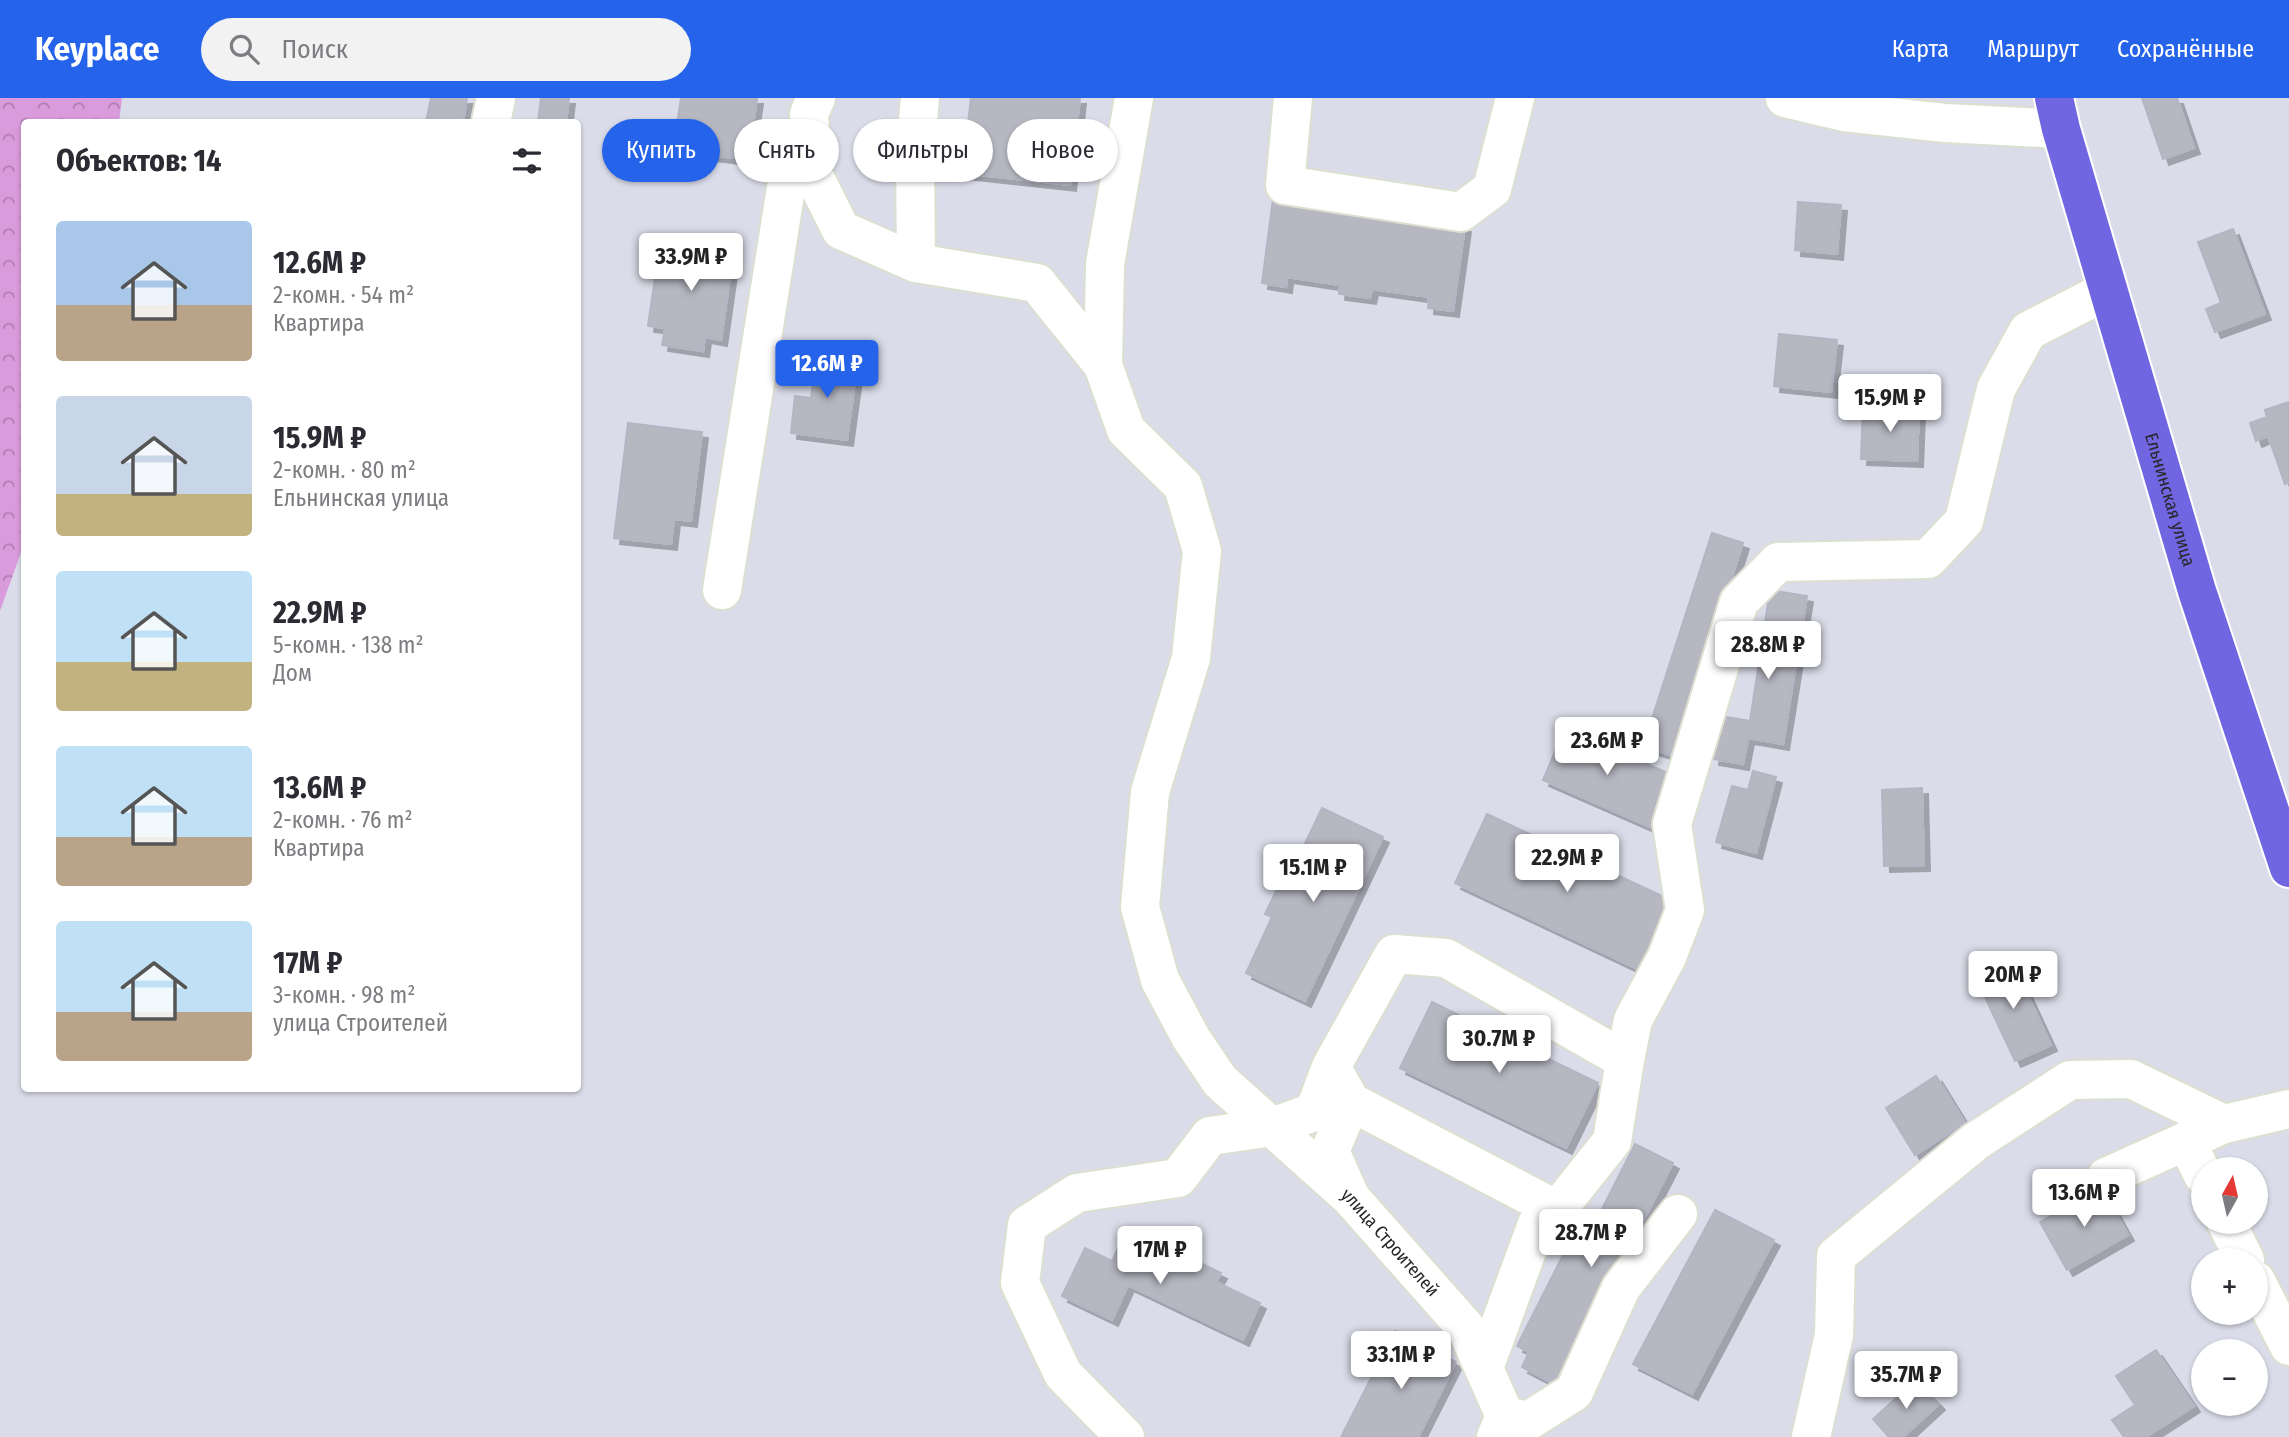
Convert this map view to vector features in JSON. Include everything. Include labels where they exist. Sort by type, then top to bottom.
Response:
[{"type":"main road","name":"Ельнинская улица","points":[[2058,114],[2197,591],[2289,868]]},
{"type":"street","points":[[492,119],[496,98]]},
{"type":"street","points":[[916,263],[915,155],[920,98]]},
{"type":"street","points":[[1103,365],[1105,264],[1134,98]]},
{"type":"street","points":[[1293,98],[1285,184],[1461,212],[1492,189],[1516,98]]},
{"type":"street","name":"Ельнинская улица","points":[[1785,98],[1844,112],[1942,110],[2058,114]]},
{"type":"street","points":[[812,106],[812,172],[841,230],[916,263],[1037,283],[1073,281],[1105,264]]},
{"type":"street","points":[[722,590],[786,188],[812,106]]},
{"type":"street","points":[[1037,283],[1103,365]]},
{"type":"street","points":[[1484,1368],[1537,1224],[1557,1210],[1612,1141],[1633,1020],[1667,957],[1685,911],[1672,824],[1739,602],[1778,562],[1928,559],[1964,521],[1996,389],[2028,331],[2108,290]]},
{"type":"street","name":"улица Строителей","points":[[1103,365],[1126,430],[1183,486],[1202,551],[1191,658],[1150,792],[1140,907],[1160,980],[1191,1038],[1220,1081],[1350,1197],[1466,1328],[1484,1368],[1501,1426]]},
{"type":"street","points":[[1125,1437],[1063,1374],[1020,1283],[1027,1225],[1077,1193],[1178,1178],[1210,1136],[1272,1127],[1314,1112],[1331,1066],[1394,954],[1446,958],[1625,1060]]},
{"type":"street","points":[[1331,1066],[1351,1102],[1557,1210]]},
{"type":"street","points":[[1811,1437],[1834,1335],[1836,1256],[1976,1141],[2070,1080],[2131,1079],[2224,1124]]},
{"type":"street","points":[[1350,1197],[1330,1151],[1351,1102]]},
{"type":"street","points":[[2106,1177],[2224,1124],[2289,1109]]},
{"type":"street","points":[[2186,1141],[2194,1157]]},
{"type":"street","points":[[1501,1426],[1528,1421],[1574,1392],[1621,1288],[1678,1214]]},
{"type":"street","points":[[2268,1305],[2289,1346]]},
{"type":"green space","points":[[0,98],[122,98],[119,119],[21,119],[21,552],[0,611]]},
{"type":"building","points":[[431,98],[467,98],[464,119],[427,119]]},
{"type":"building","points":[[541,98],[569,98],[566,119],[538,119]]},
{"type":"building","points":[[681,98],[757,98],[754,119],[734,119],[732,158],[720,156],[720,119],[678,119]]},
{"type":"building","points":[[971,98],[1080,98],[1078,119],[1007,119],[1007,178],[993,176],[993,119],[968,119]]},
{"type":"building","points":[[2142,98],[2177,98],[2194,148],[2163,159]]},
{"type":"building","points":[[1043,182],[1070,182],[1070,185]]},
{"type":"building","points":[[1273,199],[1465,226],[1453,311],[1428,308],[1429,297],[1372,289],[1370,298],[1339,294],[1340,285],[1287,277],[1286,287],[1262,283]]},
{"type":"building","points":[[1798,202],[1841,205],[1837,254],[1795,250]]},
{"type":"building","points":[[2233,229],[2265,314],[2215,332],[2206,309],[2221,303],[2198,242]]},
{"type":"building","points":[[666,239],[734,249],[721,340],[705,337],[703,351],[662,345],[665,328],[648,326],[659,250],[664,251]]},
{"type":"building","points":[[1779,334],[1837,340],[1831,392],[1774,386]]},
{"type":"building","points":[[817,354],[858,360],[847,440],[791,433],[795,396],[811,398]]},
{"type":"building","points":[[2289,402],[2289,482],[2285,484],[2268,436],[2256,441],[2250,423],[2267,417],[2265,410]]},
{"type":"building","points":[[1863,408],[1919,410],[1917,461],[1861,459]]},
{"type":"building","points":[[628,423],[702,432],[691,521],[674,519],[671,544],[614,538]]},
{"type":"building","points":[[1712,533],[1743,543],[1674,756],[1643,746]]},
{"type":"building","points":[[1770,590],[1807,596],[1783,744],[1748,738],[1743,764],[1713,759],[1720,716],[1750,721]]},
{"type":"building","points":[[1565,728],[1672,775],[1650,827],[1543,780]]},
{"type":"building","points":[[1753,771],[1776,777],[1756,853],[1716,842],[1732,786],[1748,790]]},
{"type":"building","points":[[1922,788],[1924,865],[1884,866],[1882,790]]},
{"type":"building","points":[[1322,808],[1383,837],[1305,1001],[1246,973],[1272,917],[1265,914],[1293,856],[1298,858]]},
{"type":"building","points":[[1487,814],[1679,904],[1646,973],[1455,883]]},
{"type":"building","points":[[2012,961],[2051,1045],[2015,1061],[1976,978]]},
{"type":"building","points":[[1432,1002],[1598,1083],[1566,1148],[1400,1068]]},
{"type":"building","points":[[1936,1076],[1965,1123],[1915,1155],[1886,1108]]},
{"type":"building","points":[[1635,1144],[1673,1163],[1558,1386],[1522,1367],[1529,1352],[1517,1346],[1567,1247],[1579,1254]]},
{"type":"building","points":[[2101,1187],[2128,1235],[2067,1270],[2040,1222]]},
{"type":"building","points":[[1715,1210],[1774,1240],[1692,1394],[1633,1364]]},
{"type":"building","points":[[1149,1238],[1221,1273],[1216,1282],[1260,1303],[1243,1340],[1128,1285],[1112,1320],[1062,1296],[1085,1248],[1112,1261],[1120,1244],[1141,1254]]},
{"type":"building","points":[[1395,1331],[1456,1362],[1418,1437],[1341,1437]]},
{"type":"building","points":[[2156,1350],[2191,1402],[2191,1408],[2146,1437],[2124,1437],[2112,1420],[2135,1405],[2116,1376]]},
{"type":"building","points":[[1916,1380],[1939,1404],[1903,1437],[1889,1437],[1873,1419]]}]
